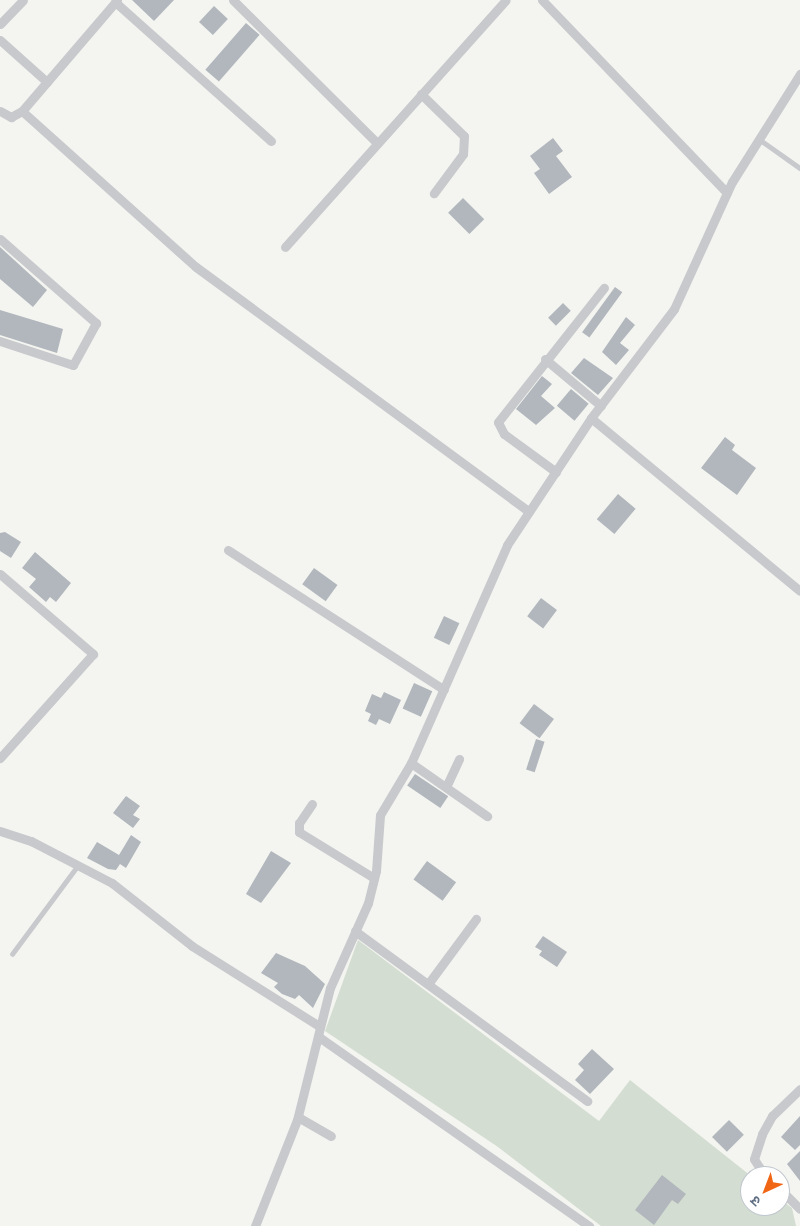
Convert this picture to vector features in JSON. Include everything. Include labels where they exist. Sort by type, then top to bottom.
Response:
[{"type":"street","points":[[0,24],[22,0]]},
{"type":"street","points":[[233,0],[377,144]]},
{"type":"street","points":[[285,247],[506,0]]},
{"type":"street","points":[[542,0],[727,193]]},
{"type":"street","points":[[0,111],[11,117],[22,111],[116,1],[271,141]]},
{"type":"street","points":[[0,40],[47,82]]},
{"type":"street","points":[[255,1226],[298,1117],[319,1037],[319,1026],[330,988],[355,931],[374,878],[380,815],[411,763],[507,545],[592,418],[674,309],[727,193],[800,74]]},
{"type":"street","points":[[421,94],[464,136],[463,154],[434,193]]},
{"type":"street","points":[[22,111],[196,267],[529,512]]},
{"type":"street","points":[[0,239],[96,323],[74,365],[0,341]]},
{"type":"street","points":[[556,472],[499,428],[501,415],[604,288]]},
{"type":"street","points":[[545,359],[601,406]]},
{"type":"street","points":[[592,418],[800,591]]},
{"type":"street","points":[[228,550],[444,690]]},
{"type":"street","points":[[0,574],[93,654],[0,758]]},
{"type":"street","points":[[446,787],[460,759]]},
{"type":"street","points":[[411,763],[487,816]]},
{"type":"street","points":[[312,804],[298,823],[299,832],[374,878]]},
{"type":"street","points":[[0,831],[78,864],[112,883],[192,946],[319,1026]]},
{"type":"street","points":[[428,984],[476,919]]},
{"type":"street","points":[[355,931],[586,1101]]},
{"type":"street","points":[[319,1037],[585,1224]]},
{"type":"street","points":[[759,1166],[754,1159],[762,1134],[772,1116],[800,1089]]},
{"type":"street","points":[[298,1117],[331,1136]]},
{"type":"lane","points":[[759,139],[800,168]]},
{"type":"lane","points":[[12,954],[78,864]]},
{"type":"shaded area","points":[[358,940],[599,1121],[630,1080],[740,1167],[740,1216],[790,1216],[790,1206],[796,1226],[601,1226],[498,1147],[325,1031]]},
{"type":"building","points":[[132,0],[174,0],[154,21]]},
{"type":"building","points":[[214,6],[228,19],[213,35],[199,22]]},
{"type":"building","points":[[246,23],[260,35],[219,82],[205,70]]},
{"type":"building","points":[[553,138],[563,151],[556,156],[572,177],[549,194],[534,173],[540,169],[530,156]]},
{"type":"building","points":[[463,198],[484,219],[469,234],[448,213]]},
{"type":"building","points":[[0,247],[47,290],[33,307],[0,279]]},
{"type":"building","points":[[615,287],[622,292],[589,338],[582,332]]},
{"type":"building","points":[[563,303],[571,311],[556,326],[548,318]]},
{"type":"building","points":[[0,310],[63,329],[57,353],[0,335]]},
{"type":"building","points":[[626,317],[635,325],[620,343],[629,350],[616,365],[602,352]]},
{"type":"building","points":[[584,358],[613,378],[598,395],[571,373]]},
{"type":"building","points":[[542,376],[552,384],[541,396],[555,408],[536,425],[516,409]]},
{"type":"building","points":[[571,389],[589,404],[574,421],[557,406]]},
{"type":"building","points":[[725,437],[735,445],[732,450],[756,468],[737,495],[701,468]]},
{"type":"building","points":[[618,494],[636,509],[614,534],[597,519]]},
{"type":"building","points":[[5,532],[21,542],[11,558],[0,551],[0,533]]},
{"type":"building","points":[[35,552],[71,583],[56,602],[50,597],[46,602],[29,587],[36,579],[22,568]]},
{"type":"building","points":[[314,568],[337,585],[326,601],[302,584]]},
{"type":"building","points":[[541,598],[557,610],[543,628],[527,616]]},
{"type":"building","points":[[444,616],[459,623],[449,645],[434,638]]},
{"type":"building","points":[[414,683],[432,691],[421,717],[403,709]]},
{"type":"building","points":[[384,692],[401,700],[390,724],[379,719],[376,725],[368,721],[371,714],[365,711],[372,694],[381,698]]},
{"type":"building","points":[[534,704],[554,719],[540,738],[520,723]]},
{"type":"building","points":[[536,739],[545,742],[535,772],[526,769]]},
{"type":"building","points":[[415,774],[448,796],[440,808],[407,786]]},
{"type":"building","points":[[126,796],[140,806],[133,815],[140,819],[133,828],[113,813]]},
{"type":"building","points":[[131,835],[141,842],[126,868],[120,864],[116,870],[108,869],[87,858],[97,842],[119,855]]},
{"type":"building","points":[[271,851],[291,863],[261,903],[246,894]]},
{"type":"building","points":[[427,861],[456,882],[443,901],[413,880]]},
{"type":"building","points":[[543,936],[567,952],[557,967],[539,955],[542,951],[535,947]]},
{"type":"building","points":[[276,953],[305,966],[325,984],[313,1008],[299,995],[295,999],[282,994],[274,987],[278,983],[261,973]]},
{"type":"building","points":[[592,1049],[614,1069],[590,1094],[575,1080],[584,1070],[578,1064]]},
{"type":"building","points":[[800,1116],[800,1145],[795,1150],[781,1137]]},
{"type":"building","points":[[729,1120],[744,1135],[727,1152],[712,1137]]},
{"type":"building","points":[[800,1151],[800,1181],[790,1166],[787,1164]]},
{"type":"building","points":[[662,1175],[686,1194],[678,1204],[672,1200],[654,1225],[635,1210]]}]
